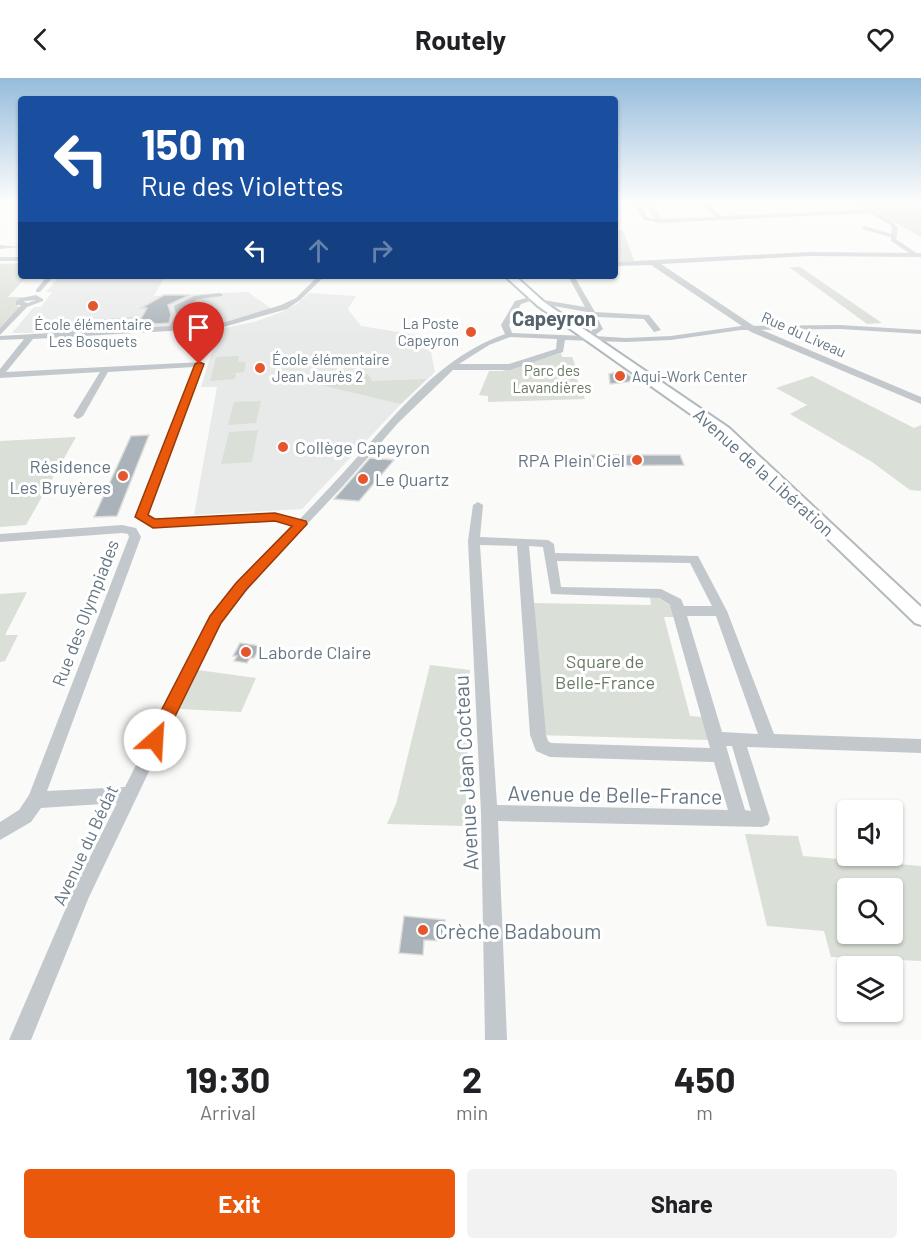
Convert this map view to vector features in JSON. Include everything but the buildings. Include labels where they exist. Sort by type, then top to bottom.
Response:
[{"type":"main road","name":"Avenue de la Libération","points":[[513,279],[535,300],[724,431],[921,618]]},
{"type":"street","points":[[0,247],[18,252]]},
{"type":"street","points":[[905,247],[919,255]]},
{"type":"street","points":[[0,254],[18,252]]},
{"type":"street","points":[[0,260],[18,252]]},
{"type":"street","points":[[618,264],[809,254],[919,255]]},
{"type":"street","name":"Rue du Liveau","points":[[653,262],[754,330],[921,401]]},
{"type":"street","points":[[38,291],[48,279]]},
{"type":"street","points":[[0,335],[30,337],[220,326],[266,315],[298,299],[319,279]]},
{"type":"street","points":[[573,279],[598,330],[588,337]]},
{"type":"street","points":[[172,330],[180,314],[177,308],[196,297],[220,295]]},
{"type":"street","points":[[657,330],[646,316],[590,312],[535,300],[518,303],[506,325],[508,335],[638,339],[741,328],[754,330],[840,327],[921,332]]},
{"type":"street","points":[[0,335],[25,305]]},
{"type":"street","points":[[452,367],[510,367],[560,350],[561,336],[569,329],[568,323]]},
{"type":"street","name":"Avenue du Bédat","points":[[20,1040],[82,891],[215,620],[241,586],[393,423],[452,367],[482,344],[508,335]]},
{"type":"street","points":[[0,375],[30,337]]},
{"type":"street","points":[[0,375],[199,364],[141,517],[153,524],[275,517],[301,524]]},
{"type":"street","points":[[78,416],[105,369]]},
{"type":"street","name":"Avenue Jean Cocteau","points":[[478,505],[474,541],[489,813],[496,1040]]},
{"type":"street","name":"Rue des Olympiades","points":[[0,538],[122,529],[132,531],[135,537],[36,800],[25,816],[0,832]]},
{"type":"street","points":[[474,541],[548,544],[555,591],[661,594],[676,602],[679,610],[722,611]]},
{"type":"street","points":[[523,542],[538,735],[542,746],[550,750],[717,747],[737,740],[915,746]]},
{"type":"street","points":[[551,557],[694,559],[722,611],[768,740]]},
{"type":"street","name":"Avenue de Belle-France","points":[[489,813],[739,819],[679,610]]},
{"type":"street","points":[[737,740],[762,819],[739,819]]},
{"type":"street","points":[[36,800],[129,794]]},
{"type":"shaded area","points":[[57,279],[163,279],[154,296],[248,292],[272,309],[226,322],[198,326],[130,329],[137,316],[69,322],[60,333],[12,333],[34,307],[41,307],[52,292],[46,292]]},
{"type":"shaded area","points":[[309,293],[356,296],[348,309],[361,326],[428,337],[435,372],[401,404],[302,509],[194,515],[217,387],[201,387],[219,329],[254,322],[279,313],[297,304]]},
{"type":"green space","points":[[618,247],[629,247],[634,261],[618,262]]},
{"type":"green space","points":[[18,263],[18,279],[24,279],[8,297],[22,297],[17,304],[19,308],[0,328],[0,264]]},
{"type":"green space","points":[[789,267],[800,267],[882,323],[867,324]]},
{"type":"green space","points":[[138,316],[130,329],[60,333],[68,322]]},
{"type":"green space","name":"Parc des Lavandières","points":[[561,353],[562,357],[572,357],[577,369],[573,370],[585,399],[488,402],[488,396],[479,395],[489,371],[502,371]]},
{"type":"green space","points":[[239,356],[238,362],[246,362],[244,372],[236,373],[235,379],[210,381],[216,357]]},
{"type":"green space","points":[[368,374],[372,381],[427,379],[401,404],[325,386],[327,377]]},
{"type":"green space","points":[[812,376],[914,428],[921,425],[921,491],[910,490],[872,462],[790,414],[807,405],[776,388]]},
{"type":"green space","points":[[261,401],[256,423],[228,425],[234,402]]},
{"type":"green space","points":[[258,430],[252,462],[221,464],[229,432]]},
{"type":"green space","points":[[76,437],[26,525],[0,527],[0,441]]},
{"type":"green space","points":[[27,592],[5,635],[18,635],[5,661],[0,662],[0,594]]},
{"type":"green space","name":"Square de Belle-France","points":[[650,597],[658,598],[671,606],[674,617],[664,617],[690,716],[702,717],[708,740],[538,735],[529,603],[651,605]]},
{"type":"green space","points":[[430,665],[470,670],[465,826],[387,824],[396,804]]},
{"type":"green space","points":[[198,670],[256,678],[241,712],[179,709]]},
{"type":"green space","points":[[745,834],[798,836],[803,856],[837,859],[837,866],[921,866],[921,961],[903,960],[903,956],[831,957],[824,931],[767,926]]},
{"type":"place","name":"École élémentaire Les Bosquets","points":[[93,306]]},
{"type":"place","name":"La Poste Capeyron","points":[[471,332]]},
{"type":"place","name":"École élémentaire Jean Jaurès 2","points":[[260,368]]},
{"type":"place","name":"Aqui-Work Center","points":[[620,376]]},
{"type":"place","name":"Collège Capeyron","points":[[283,447]]},
{"type":"place","name":"RPA Plein Ciel","points":[[637,460]]},
{"type":"place","name":"Résidence Les Bruyères","points":[[123,476]]},
{"type":"place","name":"Le Quartz","points":[[363,479]]},
{"type":"place","name":"Laborde Claire","points":[[246,652]]},
{"type":"place","name":"Crèche Badaboum","points":[[423,930]]},
{"type":"district","name":"Capeyron","points":[[554,318]]},
{"type":"route","points":[[155,740],[215,620],[241,586],[301,524],[275,517],[153,524],[141,517],[199,364]]}]
